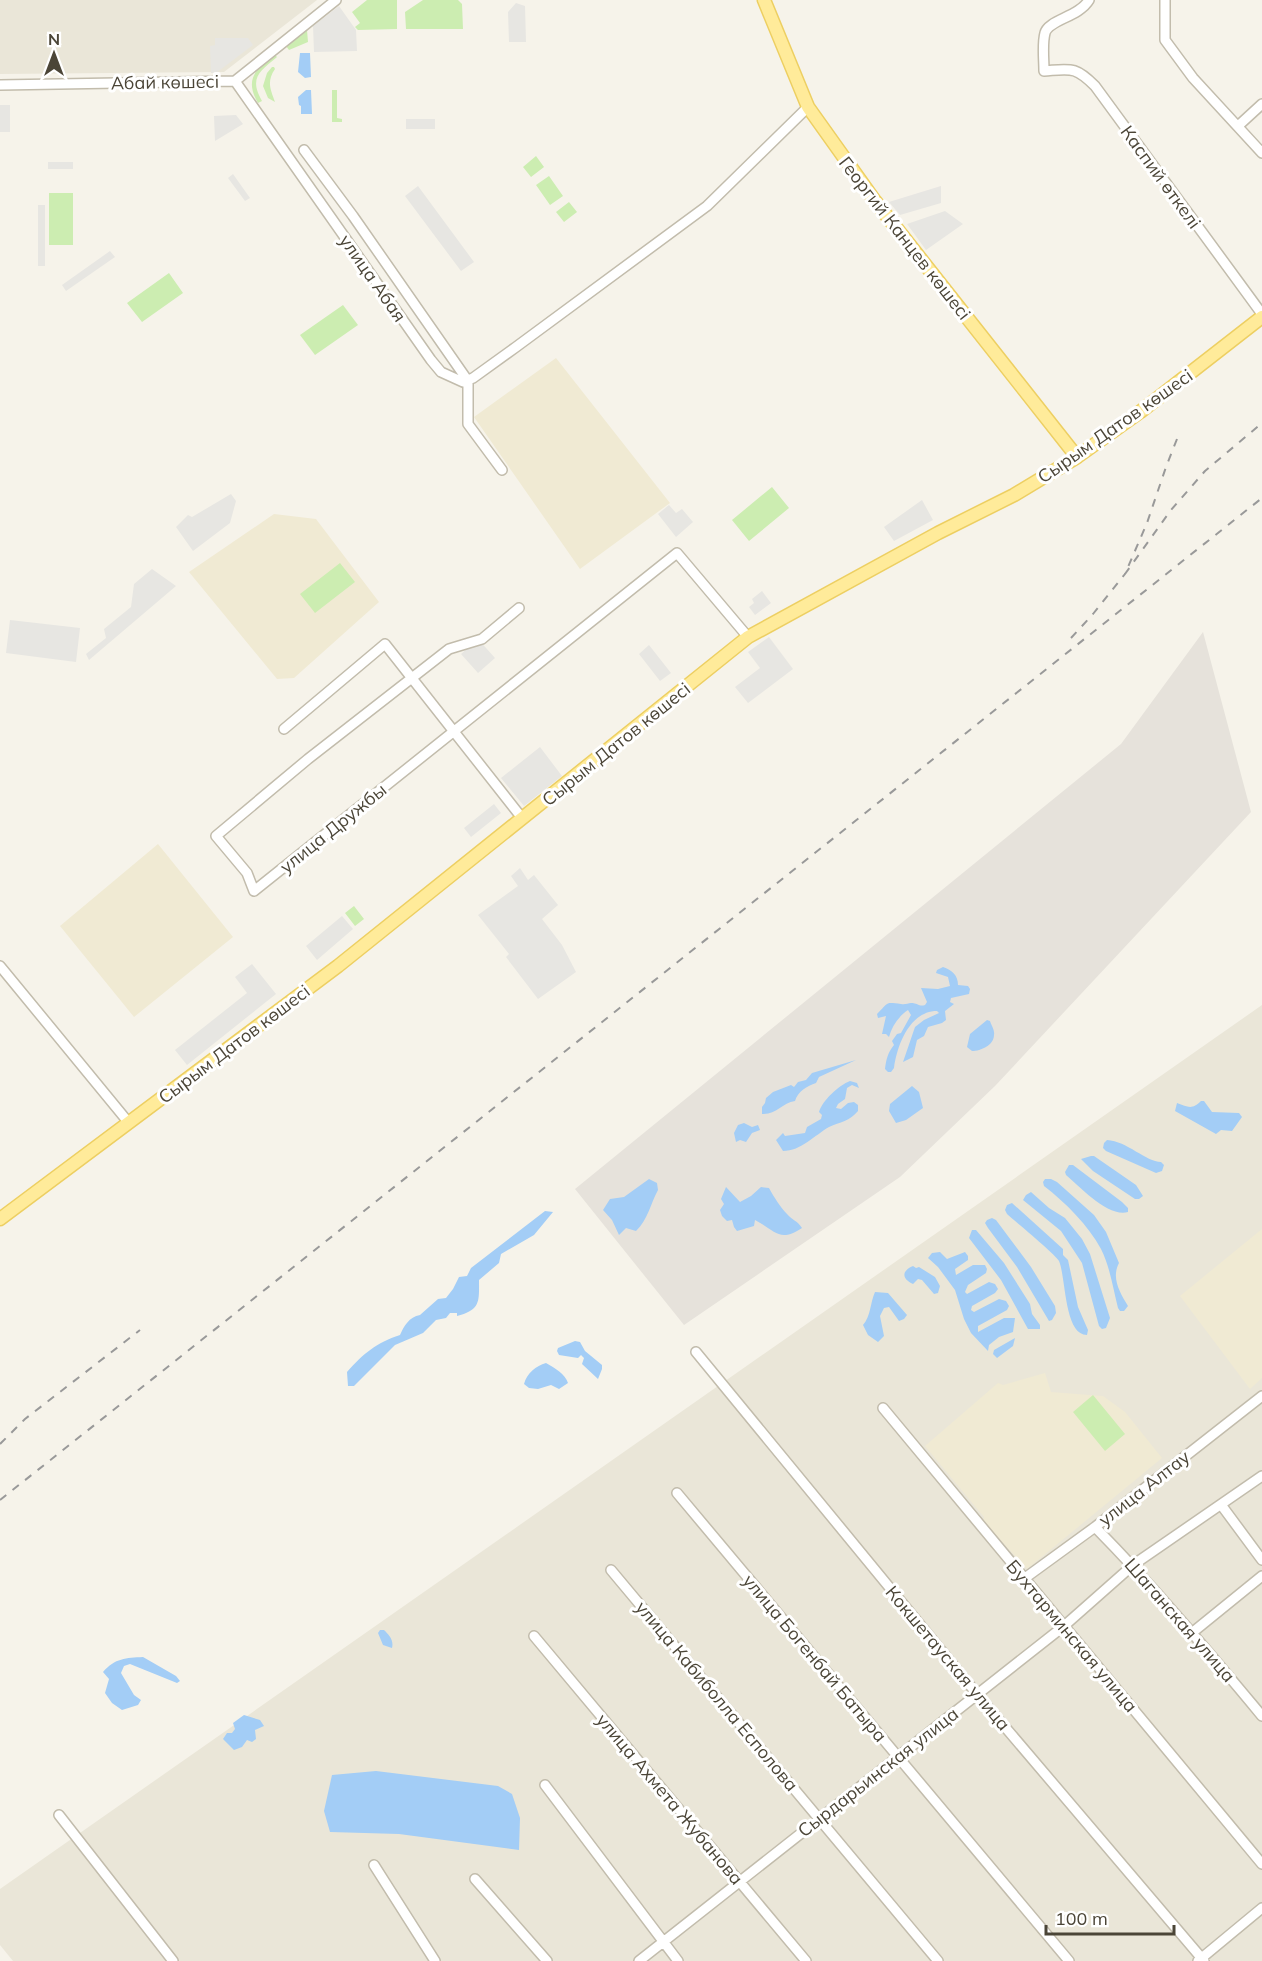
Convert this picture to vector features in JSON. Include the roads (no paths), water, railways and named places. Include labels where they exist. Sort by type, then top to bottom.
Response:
[{"type":"main road","name":"Георгий Канцев көшесі","points":[[764,0],[808,107],[875,201],[1077,457]]},
{"type":"main road","name":"Сырым Датов көшесі","points":[[0,1219],[342,963],[748,637],[938,533],[1014,495],[1077,457],[1140,412],[1262,315]]},
{"type":"street","points":[[235,81],[336,0]]},
{"type":"street","name":"Каспий өткелі","points":[[1089,0],[1078,13],[1048,27],[1045,33],[1044,71],[1065,69],[1081,72],[1095,86],[1262,315]]},
{"type":"street","points":[[1165,0],[1165,40],[1193,78],[1262,153]]},
{"type":"street","name":"Абай көшесі","points":[[0,85],[235,81],[290,159]]},
{"type":"street","points":[[1238,126],[1262,104]]},
{"type":"street","points":[[502,470],[468,424],[468,381],[707,206],[808,107]]},
{"type":"street","name":"улица Абая","points":[[290,159],[431,360],[441,372],[453,379],[468,381],[304,150]]},
{"type":"street","name":"улица Дружбы","points":[[519,608],[482,639],[449,649],[308,759],[216,836],[247,873],[254,891],[677,553],[748,637]]},
{"type":"street","points":[[284,729],[385,644],[522,819]]},
{"type":"street","points":[[0,966],[129,1123]]},
{"type":"street","name":"Кокшетауская улица","points":[[696,1352],[977,1694],[1201,1960]]},
{"type":"street","name":"улица Алтау","points":[[1025,1578],[1095,1527],[1262,1396]]},
{"type":"street","name":"Бухтарминская улица","points":[[883,1408],[1262,1864]]},
{"type":"street","name":"Сырдарьинская улица","points":[[639,1961],[1064,1626],[1132,1565],[1222,1506],[1262,1476]]},
{"type":"street","name":"улица Богенбай Батыра","points":[[676,1493],[1069,1961]]},
{"type":"street","points":[[1222,1506],[1262,1560]]},
{"type":"street","name":"Шаганская улица","points":[[1095,1527],[1193,1632],[1262,1716]]},
{"type":"street","name":"улица Кабиболла Есполова","points":[[611,1570],[938,1961]]},
{"type":"street","points":[[1193,1632],[1262,1576]]},
{"type":"street","name":"улица Ахмета Жубанова","points":[[534,1636],[806,1961]]},
{"type":"street","points":[[545,1785],[678,1961]]},
{"type":"street","points":[[59,1815],[173,1961]]},
{"type":"street","points":[[374,1865],[435,1961]]},
{"type":"street","points":[[475,1879],[547,1961]]},
{"type":"street","points":[[1201,1960],[1262,1908]]},
{"type":"water","points":[[300,53],[310,53],[311,77],[305,78],[298,72]]},
{"type":"water","points":[[306,90],[311,90],[312,114],[301,114],[298,97]]},
{"type":"water","points":[[943,967],[954,973],[958,985],[968,986],[969,994],[951,998],[950,1002],[954,1004],[945,1011],[946,1020],[928,1027],[924,1036],[917,1040],[913,1057],[903,1062],[915,1027],[939,1013],[937,1011],[928,1013],[912,1023],[898,1049],[894,1068],[888,1072],[885,1066],[894,1045],[892,1041],[897,1034],[901,1033],[911,1015],[908,1010],[901,1016],[889,1037],[882,1034],[886,1016],[878,1018],[877,1014],[890,1003],[925,1005],[927,1002],[921,988],[938,989],[950,986],[948,977],[936,973]]},
{"type":"water","points":[[987,1020],[990,1021],[994,1033],[992,1042],[986,1047],[972,1051],[967,1047],[970,1034]]},
{"type":"water","points":[[856,1060],[819,1077],[816,1083],[806,1087],[796,1097],[795,1101],[771,1113],[762,1114],[766,1098],[773,1092],[791,1085],[794,1087],[798,1082],[806,1080],[812,1073]]},
{"type":"water","points":[[850,1081],[857,1083],[859,1088],[852,1085],[847,1088],[845,1099],[836,1108],[841,1109],[848,1103],[854,1102],[858,1105],[858,1111],[848,1119],[829,1127],[802,1146],[783,1151],[776,1140],[783,1133],[785,1136],[805,1133],[807,1127],[821,1119],[822,1115],[819,1112],[827,1098]]},
{"type":"water","points":[[912,1086],[919,1092],[923,1108],[906,1120],[896,1123],[889,1111],[890,1104]]},
{"type":"water","points":[[1204,1101],[1212,1112],[1239,1113],[1242,1117],[1232,1131],[1221,1130],[1216,1134],[1175,1111],[1177,1103],[1190,1107]]},
{"type":"water","points":[[744,1123],[752,1127],[758,1125],[760,1130],[752,1133],[746,1142],[740,1140],[736,1142],[734,1133],[738,1125]]},
{"type":"water","points":[[1107,1140],[1122,1144],[1149,1159],[1161,1162],[1164,1165],[1162,1171],[1156,1173],[1106,1151],[1103,1148]]},
{"type":"water","points":[[1091,1156],[1136,1185],[1143,1196],[1135,1199],[1093,1171],[1081,1159]]},
{"type":"water","points":[[1069,1165],[1073,1165],[1122,1202],[1128,1208],[1128,1212],[1120,1213],[1095,1200],[1066,1175],[1065,1172]]},
{"type":"water","points":[[649,1179],[657,1183],[658,1190],[646,1217],[636,1231],[626,1228],[619,1235],[612,1220],[603,1210],[610,1199],[624,1197]]},
{"type":"water","points":[[1045,1179],[1057,1182],[1094,1215],[1106,1232],[1119,1263],[1116,1280],[1128,1306],[1124,1311],[1118,1308],[1107,1263],[1096,1240],[1076,1215],[1044,1186]]},
{"type":"water","points":[[726,1187],[740,1202],[761,1187],[769,1188],[782,1208],[802,1228],[783,1235],[755,1220],[754,1226],[737,1231],[732,1220],[727,1221],[720,1210],[724,1204],[721,1199]]},
{"type":"water","points":[[1031,1192],[1065,1218],[1082,1239],[1090,1254],[1110,1318],[1106,1328],[1102,1329],[1099,1326],[1082,1263],[1061,1231],[1023,1200]]},
{"type":"water","points":[[1012,1203],[1063,1249],[1063,1255],[1068,1260],[1078,1307],[1088,1330],[1087,1335],[1079,1332],[1070,1316],[1059,1261],[1007,1214],[1005,1210],[1007,1205]]},
{"type":"water","points":[[545,1211],[553,1212],[534,1235],[501,1254],[499,1263],[479,1280],[475,1308],[457,1316],[457,1313],[450,1313],[446,1318],[436,1320],[423,1333],[395,1345],[354,1386],[348,1386],[347,1372],[365,1354],[384,1341],[400,1335],[410,1320],[420,1315],[438,1299],[446,1298],[459,1277],[467,1276],[471,1268]]},
{"type":"water","points":[[992,1218],[996,1220],[1031,1267],[1055,1306],[1056,1313],[1052,1320],[1049,1321],[1017,1267],[985,1223]]},
{"type":"water","points":[[972,1230],[976,1230],[1004,1263],[1030,1304],[1032,1314],[1040,1325],[1040,1329],[1028,1329],[1001,1280],[969,1238]]},
{"type":"water","points":[[940,1252],[947,1259],[965,1252],[968,1256],[968,1260],[955,1269],[956,1275],[973,1265],[985,1265],[986,1273],[968,1285],[965,1292],[967,1294],[989,1282],[995,1284],[998,1289],[972,1306],[971,1310],[974,1312],[999,1299],[1006,1301],[1009,1306],[1007,1310],[978,1326],[978,1332],[1004,1318],[1015,1318],[1013,1332],[999,1337],[989,1345],[988,1351],[971,1333],[955,1290],[938,1267],[928,1258],[932,1253]]},
{"type":"water","points":[[913,1266],[935,1277],[940,1286],[938,1293],[934,1294],[922,1280],[918,1279],[913,1284],[907,1280],[904,1275],[906,1270]]},
{"type":"water","points":[[875,1292],[888,1293],[907,1315],[899,1321],[889,1307],[884,1308],[880,1316],[884,1336],[878,1342],[868,1335],[863,1325],[868,1318]]},
{"type":"water","points":[[1015,1338],[1013,1346],[997,1358],[993,1354],[994,1350]]},
{"type":"water","points":[[575,1341],[580,1342],[585,1351],[602,1365],[598,1379],[582,1364],[584,1358],[581,1355],[578,1358],[559,1355],[558,1348]]},
{"type":"water","points":[[546,1363],[562,1374],[568,1383],[559,1389],[551,1385],[538,1389],[529,1388],[524,1384],[532,1370]]},
{"type":"water","points":[[384,1630],[389,1636],[392,1648],[383,1645],[378,1633]]},
{"type":"water","points":[[143,1657],[176,1676],[180,1681],[177,1683],[130,1664],[124,1666],[121,1673],[134,1695],[141,1700],[138,1705],[122,1710],[112,1703],[105,1693],[109,1679],[103,1672],[116,1661]]},
{"type":"water","points":[[244,1715],[260,1720],[264,1726],[255,1730],[256,1739],[252,1742],[247,1740],[242,1747],[234,1750],[223,1739],[227,1733],[232,1733],[235,1729],[233,1723]]},
{"type":"water","points":[[376,1771],[498,1786],[512,1794],[520,1818],[519,1850],[399,1834],[330,1832],[324,1811],[332,1775]]},
{"type":"railway","points":[[1177,439],[1147,523],[1125,574],[1171,510],[1205,471],[1262,423]]},
{"type":"railway","points":[[0,1500],[1262,498]]},
{"type":"railway","points":[[1071,638],[1125,574]]},
{"type":"railway","points":[[0,1444],[25,1419],[140,1330]]}]
